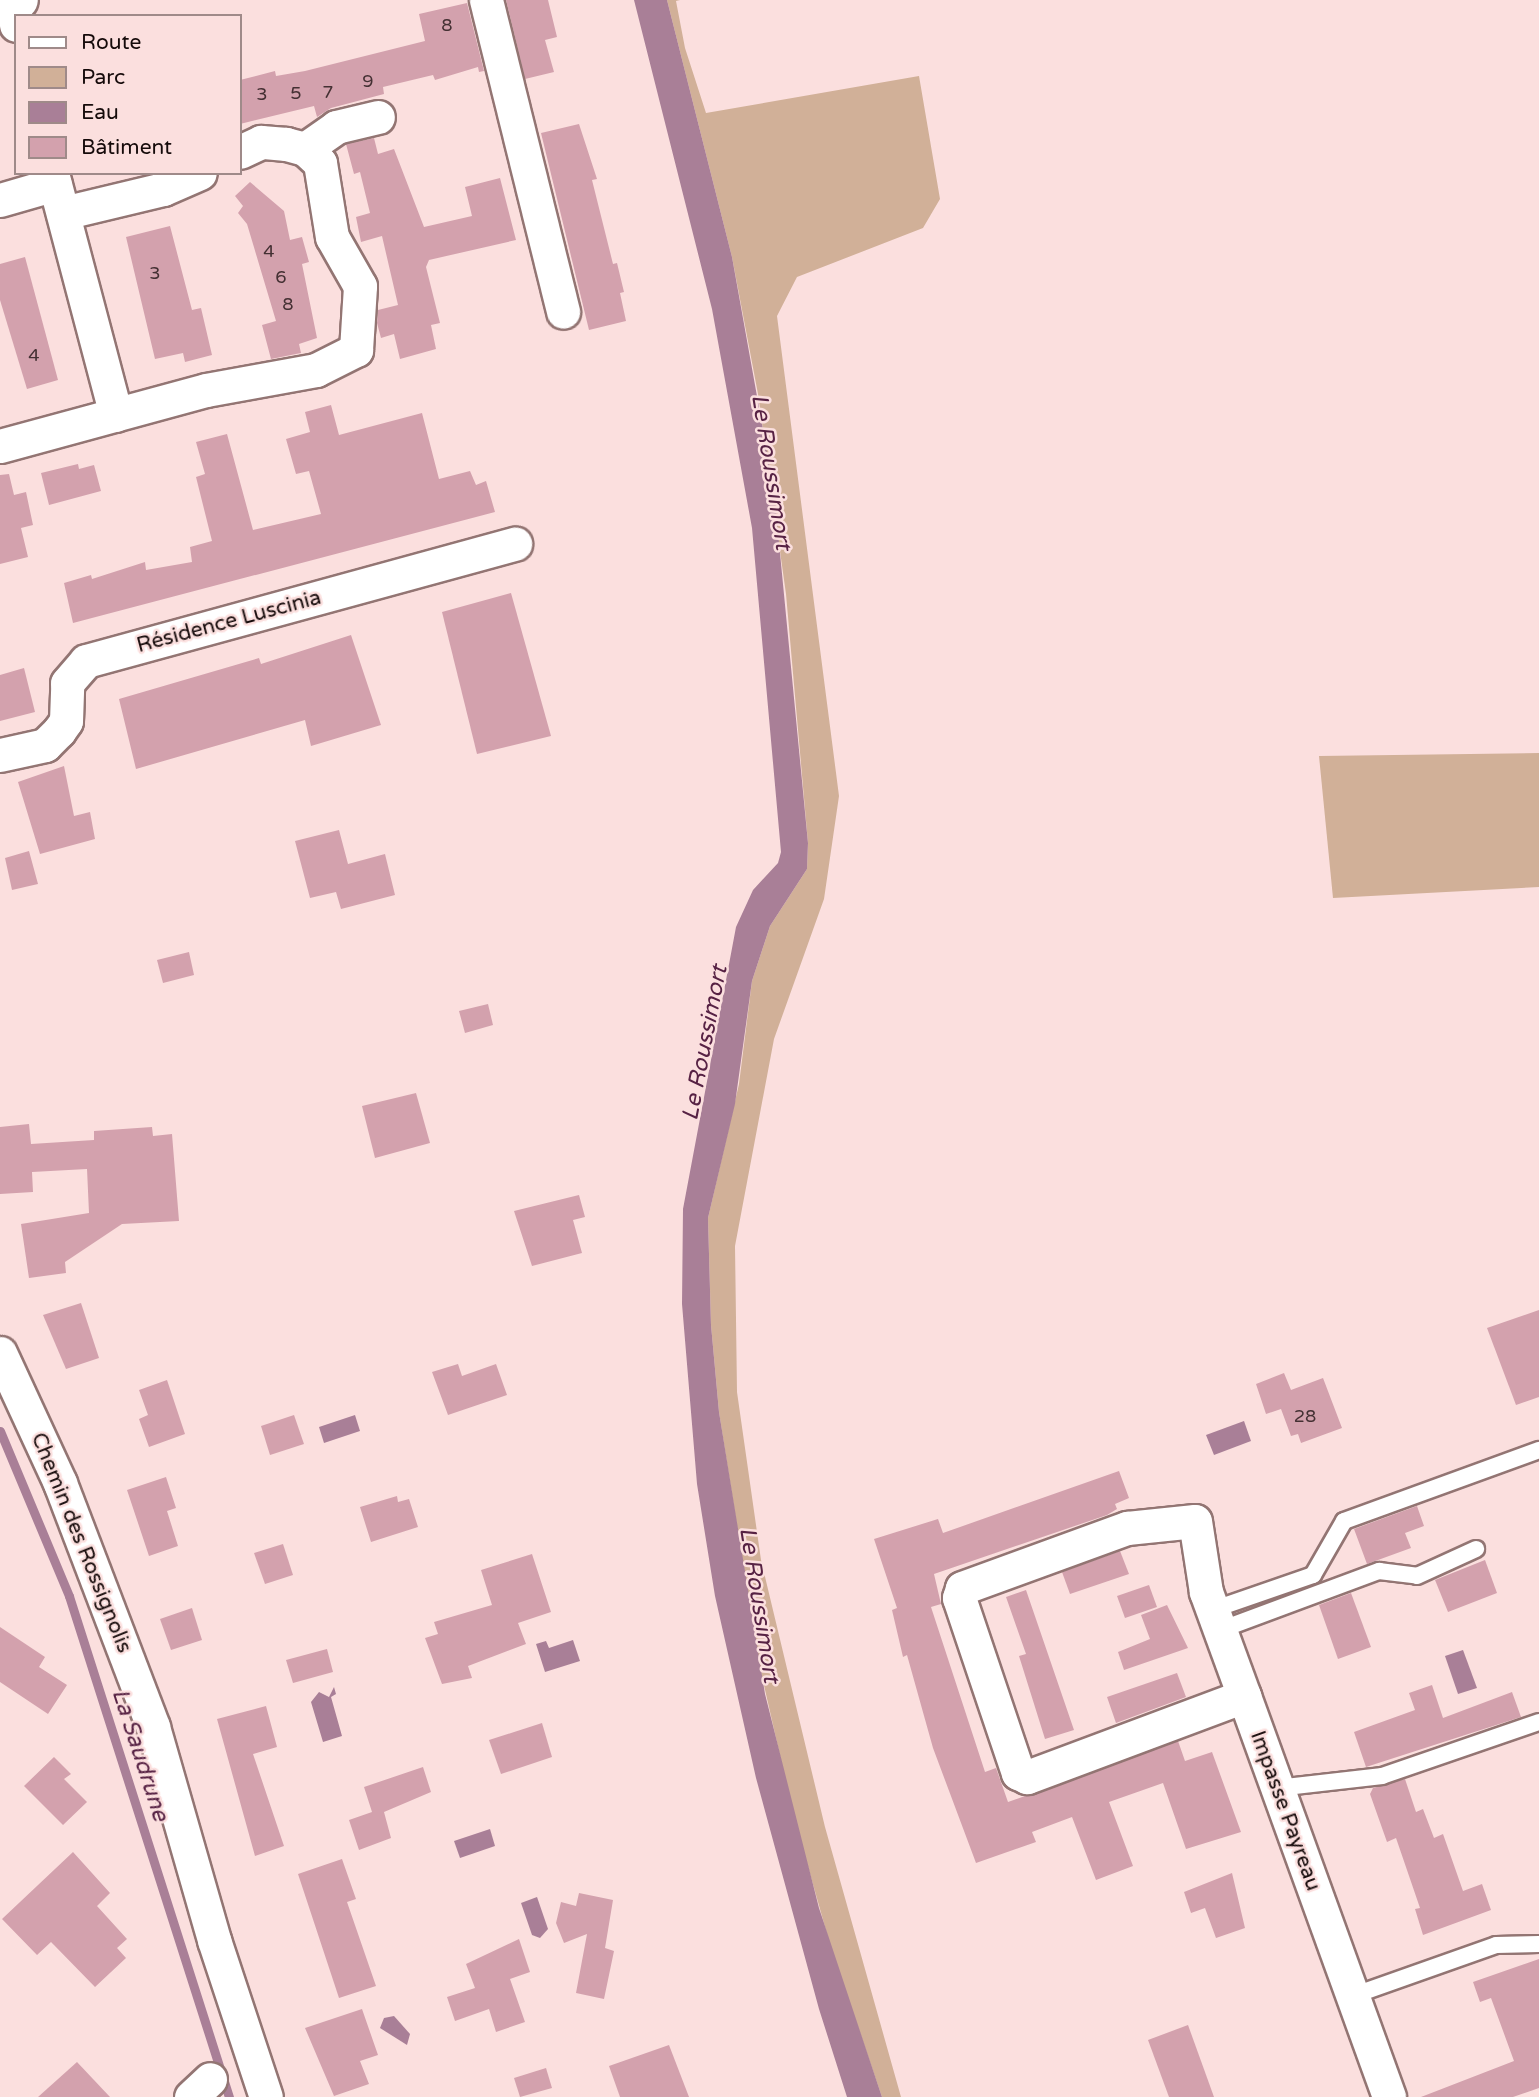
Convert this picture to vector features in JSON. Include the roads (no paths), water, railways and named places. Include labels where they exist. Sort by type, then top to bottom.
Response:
[{"type":"street","points":[[486,0],[564,312]]},
{"type":"street","points":[[305,149],[336,127],[378,117]]},
{"type":"street","points":[[0,446],[206,390],[316,370],[356,350],[360,286],[332,237],[320,163],[305,149],[261,142],[242,151]]},
{"type":"street","points":[[0,200],[57,190],[163,189],[195,175]]},
{"type":"street","points":[[57,190],[116,415]]},
{"type":"street","name":"Résidence Luscinia","points":[[0,755],[45,745],[59,731],[66,721],[66,683],[86,661],[515,544]]},
{"type":"street","name":"Chemin des Rossignolis","points":[[0,1353],[60,1483],[153,1727],[214,1940],[265,2097]]},
{"type":"street","name":"Impasse Payreau","points":[[1244,1696],[1027,1777],[1018,1773],[959,1598],[962,1588],[1128,1528],[1195,1521],[1216,1620],[1244,1696],[1352,1997],[1389,2097]]},
{"type":"lane","points":[[1216,1620],[1313,1575],[1344,1521],[1539,1450]]},
{"type":"lane","points":[[1216,1620],[1379,1571],[1418,1576],[1476,1549]]},
{"type":"lane","points":[[1277,1788],[1381,1776],[1539,1722]]},
{"type":"lane","points":[[1352,1997],[1496,1945],[1539,1944]]},
{"type":"water","points":[[634,0],[667,0],[732,257],[774,491],[808,843],[807,869],[770,926],[752,981],[735,1104],[708,1218],[711,1325],[719,1412],[765,1694],[819,1908],[882,2097],[847,2097],[819,2009],[756,1778],[715,1596],[697,1484],[682,1304],[683,1209],[736,927],[753,890],[778,863],[781,852],[752,528],[712,309]]},
{"type":"water","points":[[355,1415],[360,1431],[324,1443],[319,1427]]},
{"type":"water","points":[[1244,1421],[1251,1441],[1214,1455],[1206,1435]]},
{"type":"water","points":[[573,1640],[580,1661],[545,1672],[536,1644],[546,1641],[549,1648]]},
{"type":"water","points":[[1463,1650],[1477,1688],[1458,1694],[1445,1656]]},
{"type":"water","points":[[334,1687],[336,1694],[331,1697],[342,1736],[323,1742],[311,1702],[319,1692],[329,1697]]},
{"type":"water","points":[[490,1829],[495,1846],[460,1858],[454,1841]]},
{"type":"water","points":[[537,1897],[548,1929],[540,1938],[532,1935],[521,1903]]},
{"type":"water","points":[[394,2016],[410,2034],[407,2045],[380,2028],[384,2018]]},
{"type":"waterway","name":"La Saudrune","points":[[0,1431],[69,1596],[229,2097]]},
{"type":"water label","name":"Le Roussimort","points":[[771,472]]},
{"type":"water label","name":"Le Roussimort","points":[[705,1043]]},
{"type":"water label","name":"Le Roussimort","points":[[759,1605]]}]
